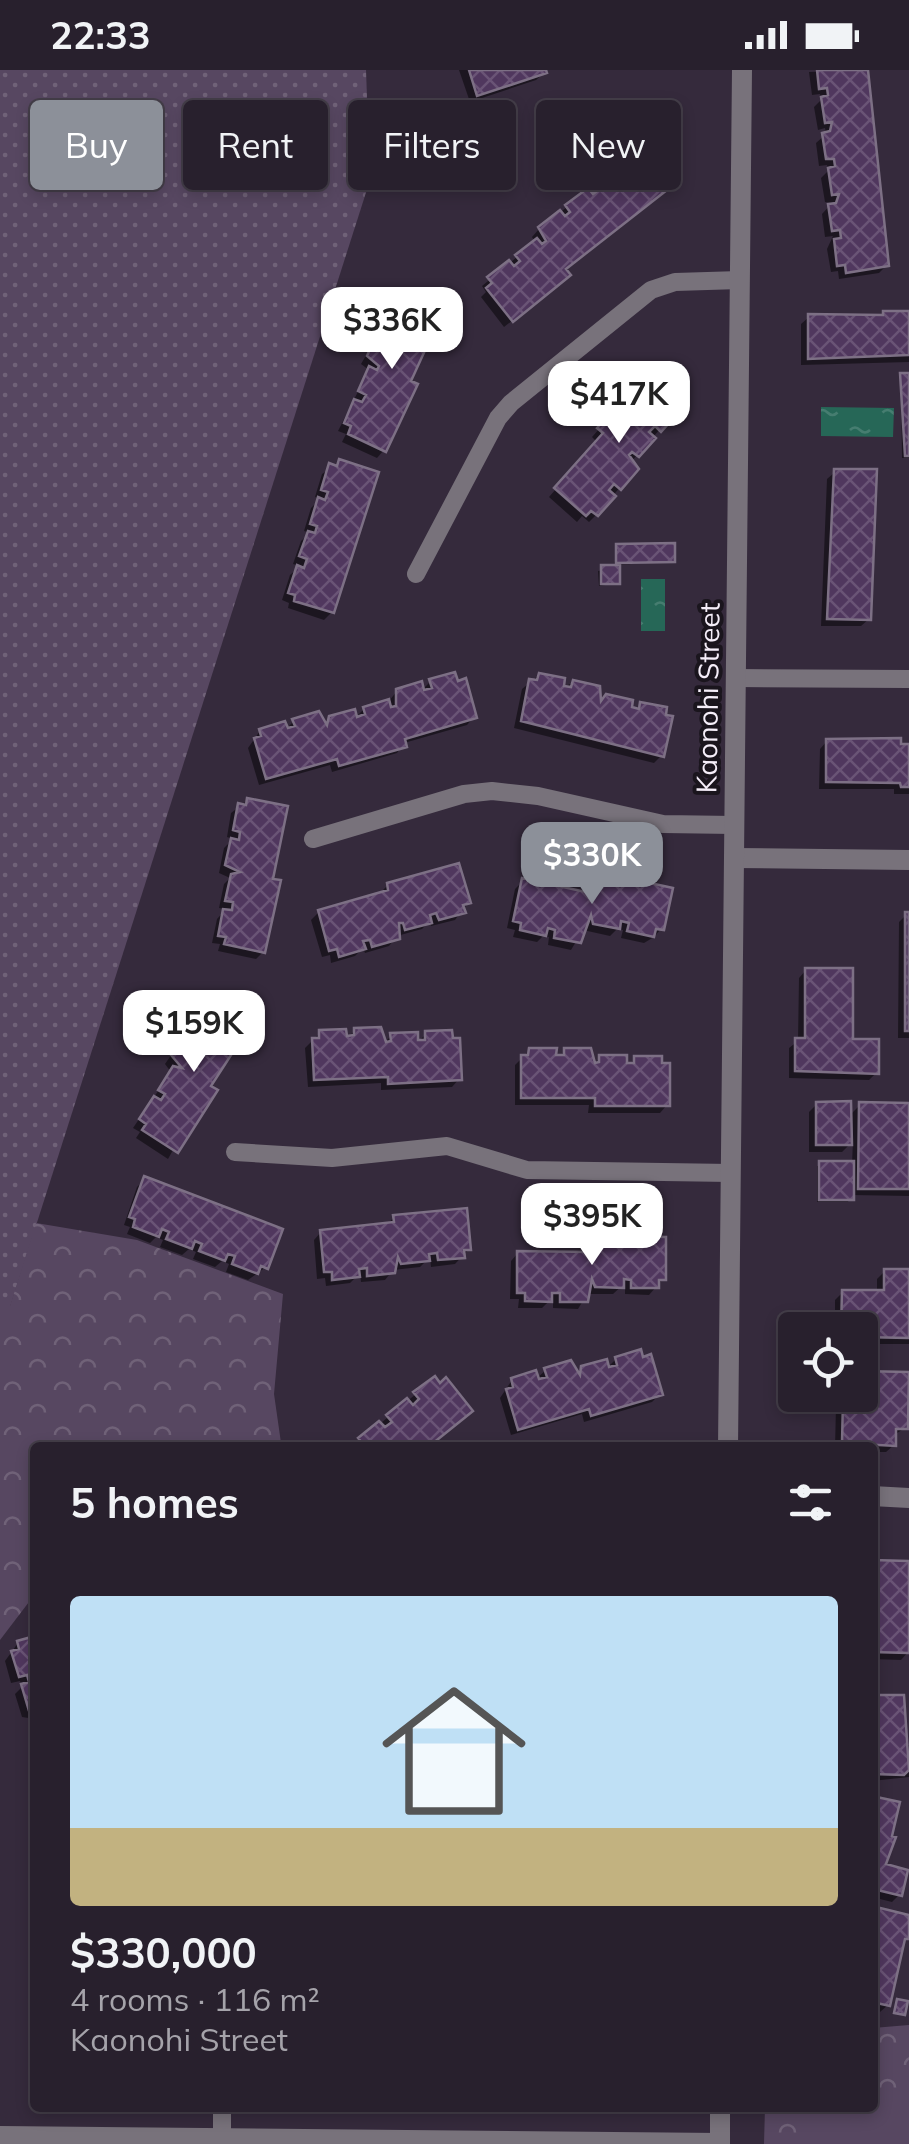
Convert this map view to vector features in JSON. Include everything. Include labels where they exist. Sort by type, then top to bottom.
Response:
[{"type":"street","name":"Kaonohi Street","points":[[728,1442],[742,70]]},
{"type":"street","points":[[734,858],[909,860]]},
{"type":"street","points":[[878,1496],[909,1498]]},
{"type":"street","points":[[0,2136],[720,2143],[720,2112]]},
{"type":"lane","points":[[416,574],[491,432],[511,403],[652,290],[675,282],[740,280]]},
{"type":"lane","points":[[736,678],[909,679]]},
{"type":"lane","points":[[313,839],[464,794],[492,791],[538,796],[663,824],[734,825]]},
{"type":"lane","points":[[235,1152],[332,1158],[447,1146],[527,1170],[731,1174]]},
{"type":"lane","points":[[222,2112],[222,2138]]},
{"type":"green space","points":[[0,70],[366,70],[367,100],[348,100],[348,190],[367,190],[10,1307],[0,1307]]},
{"type":"green space","points":[[36,1223],[137,1240],[283,1294],[274,1394],[281,1442],[30,1442],[30,1601],[0,1640],[0,1307],[10,1306]]},
{"type":"green space","points":[[909,2025],[909,2144],[764,2144],[765,2112],[878,2112],[878,2028]]},
{"type":"green space","points":[[878,2101],[909,2101],[909,2144],[800,2144],[800,2112],[878,2112]]},
{"type":"water","points":[[821,407],[894,408],[893,437],[821,436]]},
{"type":"water","points":[[641,579],[665,579],[665,631],[641,631]]},
{"type":"building","points":[[469,70],[546,70],[547,73],[477,96]]},
{"type":"building","points":[[817,70],[868,70],[889,266],[846,273],[845,265],[837,266],[834,239],[841,238],[840,230],[832,231],[828,204],[836,203],[839,194],[832,195],[828,168],[835,166],[834,159],[826,159],[822,133],[830,131],[832,122],[825,123],[821,97],[828,95],[827,88],[819,89]]},
{"type":"building","points":[[585,190],[593,194],[599,190],[667,190],[566,269],[571,275],[513,322],[486,288],[492,283],[487,277],[509,260],[514,266],[520,261],[515,255],[537,238],[542,244],[546,241],[538,227],[560,210],[565,216],[570,212],[565,205]]},
{"type":"building","points":[[404,295],[442,313],[411,381],[418,384],[386,452],[348,434],[351,426],[344,423],[354,399],[362,402],[366,395],[358,391],[369,366],[377,370],[379,366],[367,356],[378,331],[385,335],[389,327],[381,323],[393,299],[400,303]]},
{"type":"building","points":[[883,311],[909,311],[909,355],[808,359],[808,314],[883,315]]},
{"type":"building","points":[[647,372],[678,400],[673,405],[680,411],[661,432],[655,426],[649,432],[656,438],[639,457],[632,452],[629,455],[639,469],[621,490],[614,484],[609,490],[616,496],[598,516],[591,511],[586,516],[554,488],[603,433],[597,428]]},
{"type":"building","points":[[900,373],[909,373],[909,456],[905,456]]},
{"type":"building","points":[[339,459],[379,472],[334,613],[294,601],[295,595],[288,593],[297,565],[304,568],[307,559],[299,556],[308,531],[315,533],[317,526],[310,524],[318,497],[325,500],[328,492],[321,490],[329,463],[337,466]]},
{"type":"building","points":[[834,469],[877,469],[871,620],[827,619]]},
{"type":"building","points":[[675,543],[675,562],[616,563],[616,544]]},
{"type":"building","points":[[601,565],[620,565],[620,584],[601,584]]},
{"type":"building","points":[[455,672],[458,681],[466,678],[477,718],[405,739],[407,747],[339,766],[337,759],[266,779],[254,738],[261,736],[259,729],[285,721],[288,728],[295,726],[292,719],[319,711],[327,725],[329,716],[355,709],[357,717],[365,714],[363,707],[389,699],[391,707],[396,706],[396,689],[422,681],[424,690],[432,688],[429,679]]},
{"type":"building","points":[[539,673],[565,678],[564,686],[571,687],[573,680],[600,686],[601,701],[606,694],[633,700],[632,707],[639,709],[640,702],[667,707],[666,715],[673,716],[664,757],[521,721],[529,679],[537,680]]},
{"type":"building","points":[[901,738],[901,744],[909,744],[909,787],[901,787],[900,783],[826,782],[826,739]]},
{"type":"building","points":[[247,798],[288,806],[273,879],[281,880],[265,953],[224,944],[226,937],[218,936],[223,909],[232,910],[233,902],[225,901],[231,874],[240,872],[225,865],[231,838],[239,840],[240,832],[233,830],[238,803],[246,805]]},
{"type":"building","points":[[459,863],[471,903],[463,905],[466,913],[439,920],[436,913],[430,915],[432,923],[405,930],[403,923],[399,923],[400,939],[372,947],[370,940],[363,941],[366,949],[339,957],[337,949],[329,951],[318,910],[388,890],[387,883]]},
{"type":"building","points":[[599,872],[673,888],[664,930],[656,929],[654,937],[627,931],[629,923],[621,921],[620,929],[593,924],[591,915],[581,943],[554,938],[555,930],[548,928],[546,936],[520,930],[521,923],[513,921],[522,878],[595,894]]},
{"type":"building","points":[[905,912],[909,912],[909,1031],[905,1031]]},
{"type":"building","points":[[805,968],[853,968],[853,1039],[879,1039],[879,1074],[795,1071],[795,1038],[805,1038]]},
{"type":"building","points":[[215,1000],[251,1024],[211,1086],[218,1090],[178,1153],[142,1130],[146,1124],[139,1119],[154,1096],[161,1100],[165,1094],[158,1090],[173,1066],[182,1068],[171,1055],[185,1033],[192,1037],[196,1030],[190,1026],[205,1003],[212,1007]]},
{"type":"building","points":[[381,1027],[386,1042],[391,1041],[390,1033],[418,1032],[418,1040],[425,1040],[425,1031],[452,1030],[453,1038],[460,1038],[462,1080],[388,1084],[388,1077],[314,1080],[312,1038],[319,1038],[319,1030],[346,1029],[347,1036],[354,1035],[354,1028]]},
{"type":"building","points":[[529,1048],[557,1048],[556,1055],[564,1055],[564,1048],[591,1048],[595,1063],[599,1062],[599,1055],[627,1055],[627,1063],[634,1063],[634,1056],[662,1056],[662,1063],[670,1063],[670,1106],[595,1106],[595,1098],[521,1098],[521,1055],[528,1055]]},
{"type":"building","points":[[851,1101],[852,1145],[816,1145],[816,1102]]},
{"type":"building","points":[[859,1102],[909,1103],[909,1189],[858,1189]]},
{"type":"building","points":[[819,1161],[854,1161],[854,1200],[819,1200]]},
{"type":"building","points":[[144,1176],[283,1229],[268,1269],[261,1266],[258,1274],[232,1264],[235,1256],[228,1254],[225,1261],[199,1251],[202,1244],[195,1241],[192,1249],[166,1239],[169,1232],[162,1229],[159,1237],[133,1227],[135,1219],[129,1217]]},
{"type":"building","points":[[467,1208],[471,1250],[464,1250],[465,1258],[438,1260],[437,1253],[429,1254],[430,1261],[401,1264],[398,1257],[395,1273],[367,1276],[367,1268],[359,1269],[360,1277],[332,1280],[332,1272],[324,1272],[320,1230],[394,1222],[393,1215]]},
{"type":"building","points":[[592,1236],[666,1237],[666,1280],[659,1280],[659,1288],[631,1288],[631,1280],[624,1279],[624,1288],[595,1287],[592,1279],[588,1302],[560,1302],[560,1293],[552,1293],[552,1302],[525,1301],[525,1293],[517,1293],[517,1251],[592,1252]]},
{"type":"building","points":[[884,1269],[909,1269],[909,1338],[878,1337],[878,1312],[841,1312],[842,1290],[884,1290]]},
{"type":"building","points":[[641,1349],[643,1357],[651,1354],[663,1395],[591,1416],[589,1409],[518,1430],[506,1389],[513,1387],[511,1378],[536,1370],[539,1379],[547,1377],[544,1368],[571,1360],[580,1375],[581,1366],[607,1359],[609,1367],[617,1365],[615,1357]]},
{"type":"building","points":[[878,1371],[909,1372],[908,1429],[896,1429],[896,1446],[842,1442],[843,1412],[878,1412]]},
{"type":"building","points":[[435,1376],[440,1383],[446,1377],[473,1411],[434,1442],[361,1442],[358,1438],[379,1421],[385,1427],[392,1422],[386,1415],[407,1398],[413,1405],[419,1399],[413,1392]]},
{"type":"building","points":[[878,1560],[909,1561],[909,1653],[878,1652]]},
{"type":"building","points":[[30,1637],[29,1711],[21,1684],[29,1682],[27,1675],[19,1677],[11,1651],[19,1649],[17,1641]]},
{"type":"building","points":[[878,1695],[904,1695],[909,1770],[904,1775],[878,1774]]},
{"type":"building","points":[[878,1797],[900,1802],[892,1836],[896,1837],[886,1864],[908,1870],[902,1896],[878,1890]]},
{"type":"building","points":[[878,1907],[909,1915],[909,1939],[905,1939],[890,2006],[878,2003]]},
{"type":"building","points":[[897,1999],[908,2001],[905,2015],[894,2013]]}]
